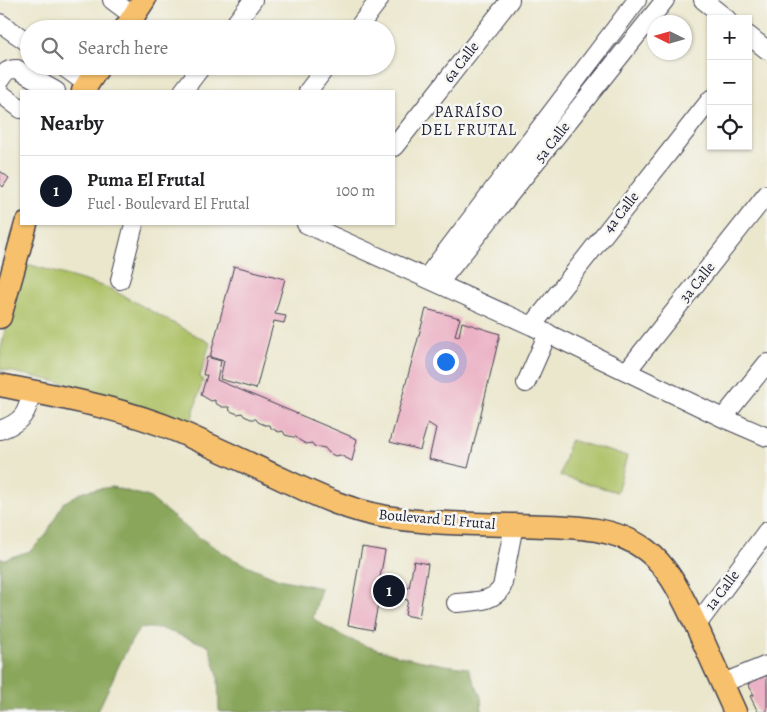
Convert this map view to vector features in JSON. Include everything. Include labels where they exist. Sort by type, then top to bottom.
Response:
[{"type":"main road","points":[[0,317],[26,225]]},
{"type":"main road","name":"Boulevard El Frutal","points":[[0,385],[117,411],[150,421],[222,451],[318,496],[358,510],[386,517],[410,520],[583,528],[612,534],[635,544],[654,557],[680,592],[735,712]]},
{"type":"street","points":[[238,20],[253,0]]},
{"type":"street","points":[[364,20],[379,0]]},
{"type":"street","name":"6a Calle","points":[[395,146],[510,0]]},
{"type":"street","name":"5a Calle","points":[[433,281],[637,0]]},
{"type":"street","name":"5a Calle","points":[[433,281],[665,0]]},
{"type":"street","points":[[703,0],[722,15]]},
{"type":"street","points":[[0,23],[20,37]]},
{"type":"street","points":[[0,80],[5,72],[11,69],[20,71]]},
{"type":"street","points":[[28,75],[54,90]]},
{"type":"street","points":[[184,90],[195,75]]},
{"type":"street","points":[[309,90],[321,75]]},
{"type":"street","points":[[0,93],[20,108]]},
{"type":"street","name":"4a Calle","points":[[532,326],[707,104]]},
{"type":"street","name":"3a Calle","points":[[627,371],[767,194]]},
{"type":"street","points":[[120,280],[134,225]]},
{"type":"street","points":[[311,225],[330,229],[433,281],[767,437]]},
{"type":"street","points":[[526,383],[548,334]]},
{"type":"street","points":[[723,418],[767,362]]},
{"type":"street","points":[[0,430],[19,420],[25,414],[30,402],[31,391]]},
{"type":"street","points":[[456,603],[488,599],[499,594],[514,525]]},
{"type":"street","name":"1a Calle","points":[[696,626],[767,531]]},
{"type":"street","points":[[723,683],[767,664]]},
{"type":"green space","points":[[24,263],[109,288],[210,343],[200,377],[203,379],[190,425],[71,385],[0,369],[0,351]]},
{"type":"green space","points":[[570,440],[627,456],[617,492],[560,476]]},
{"type":"green space","points":[[112,487],[149,497],[194,534],[233,559],[279,579],[321,588],[313,618],[329,629],[366,646],[408,658],[468,668],[481,697],[482,712],[221,712],[219,711],[218,676],[209,646],[160,628],[140,628],[122,658],[97,712],[0,712],[0,558],[5,559],[30,551],[46,535],[63,503],[84,491]]},
{"type":"building","points":[[0,171],[9,178],[3,187],[0,184]]},
{"type":"building","points":[[234,266],[285,279],[275,314],[286,316],[284,323],[274,321],[256,389],[220,379],[224,361],[210,357]]},
{"type":"building","points":[[426,309],[460,318],[455,335],[459,336],[462,322],[500,334],[468,468],[429,459],[436,428],[428,423],[420,450],[390,442]]},
{"type":"building","points":[[207,357],[221,361],[217,380],[357,439],[352,461],[340,455],[335,456],[325,448],[314,446],[312,443],[306,444],[296,437],[285,435],[283,431],[279,432],[271,428],[270,425],[265,425],[256,419],[244,416],[242,413],[238,414],[230,411],[229,407],[222,407],[215,403],[215,400],[211,401],[201,395],[207,375],[203,375]]},
{"type":"building","points":[[362,547],[385,551],[379,583],[409,588],[414,561],[428,564],[419,618],[405,615],[408,600],[380,594],[373,630],[348,625]]},
{"type":"building","points":[[767,675],[767,712],[758,712],[750,696],[754,695],[748,684]]},
{"type":"place","name":"Puma El Frutal","points":[[389,591]]},
{"type":"district","name":"PARAÍSO DEL FRUTAL","points":[[469,120]]}]
